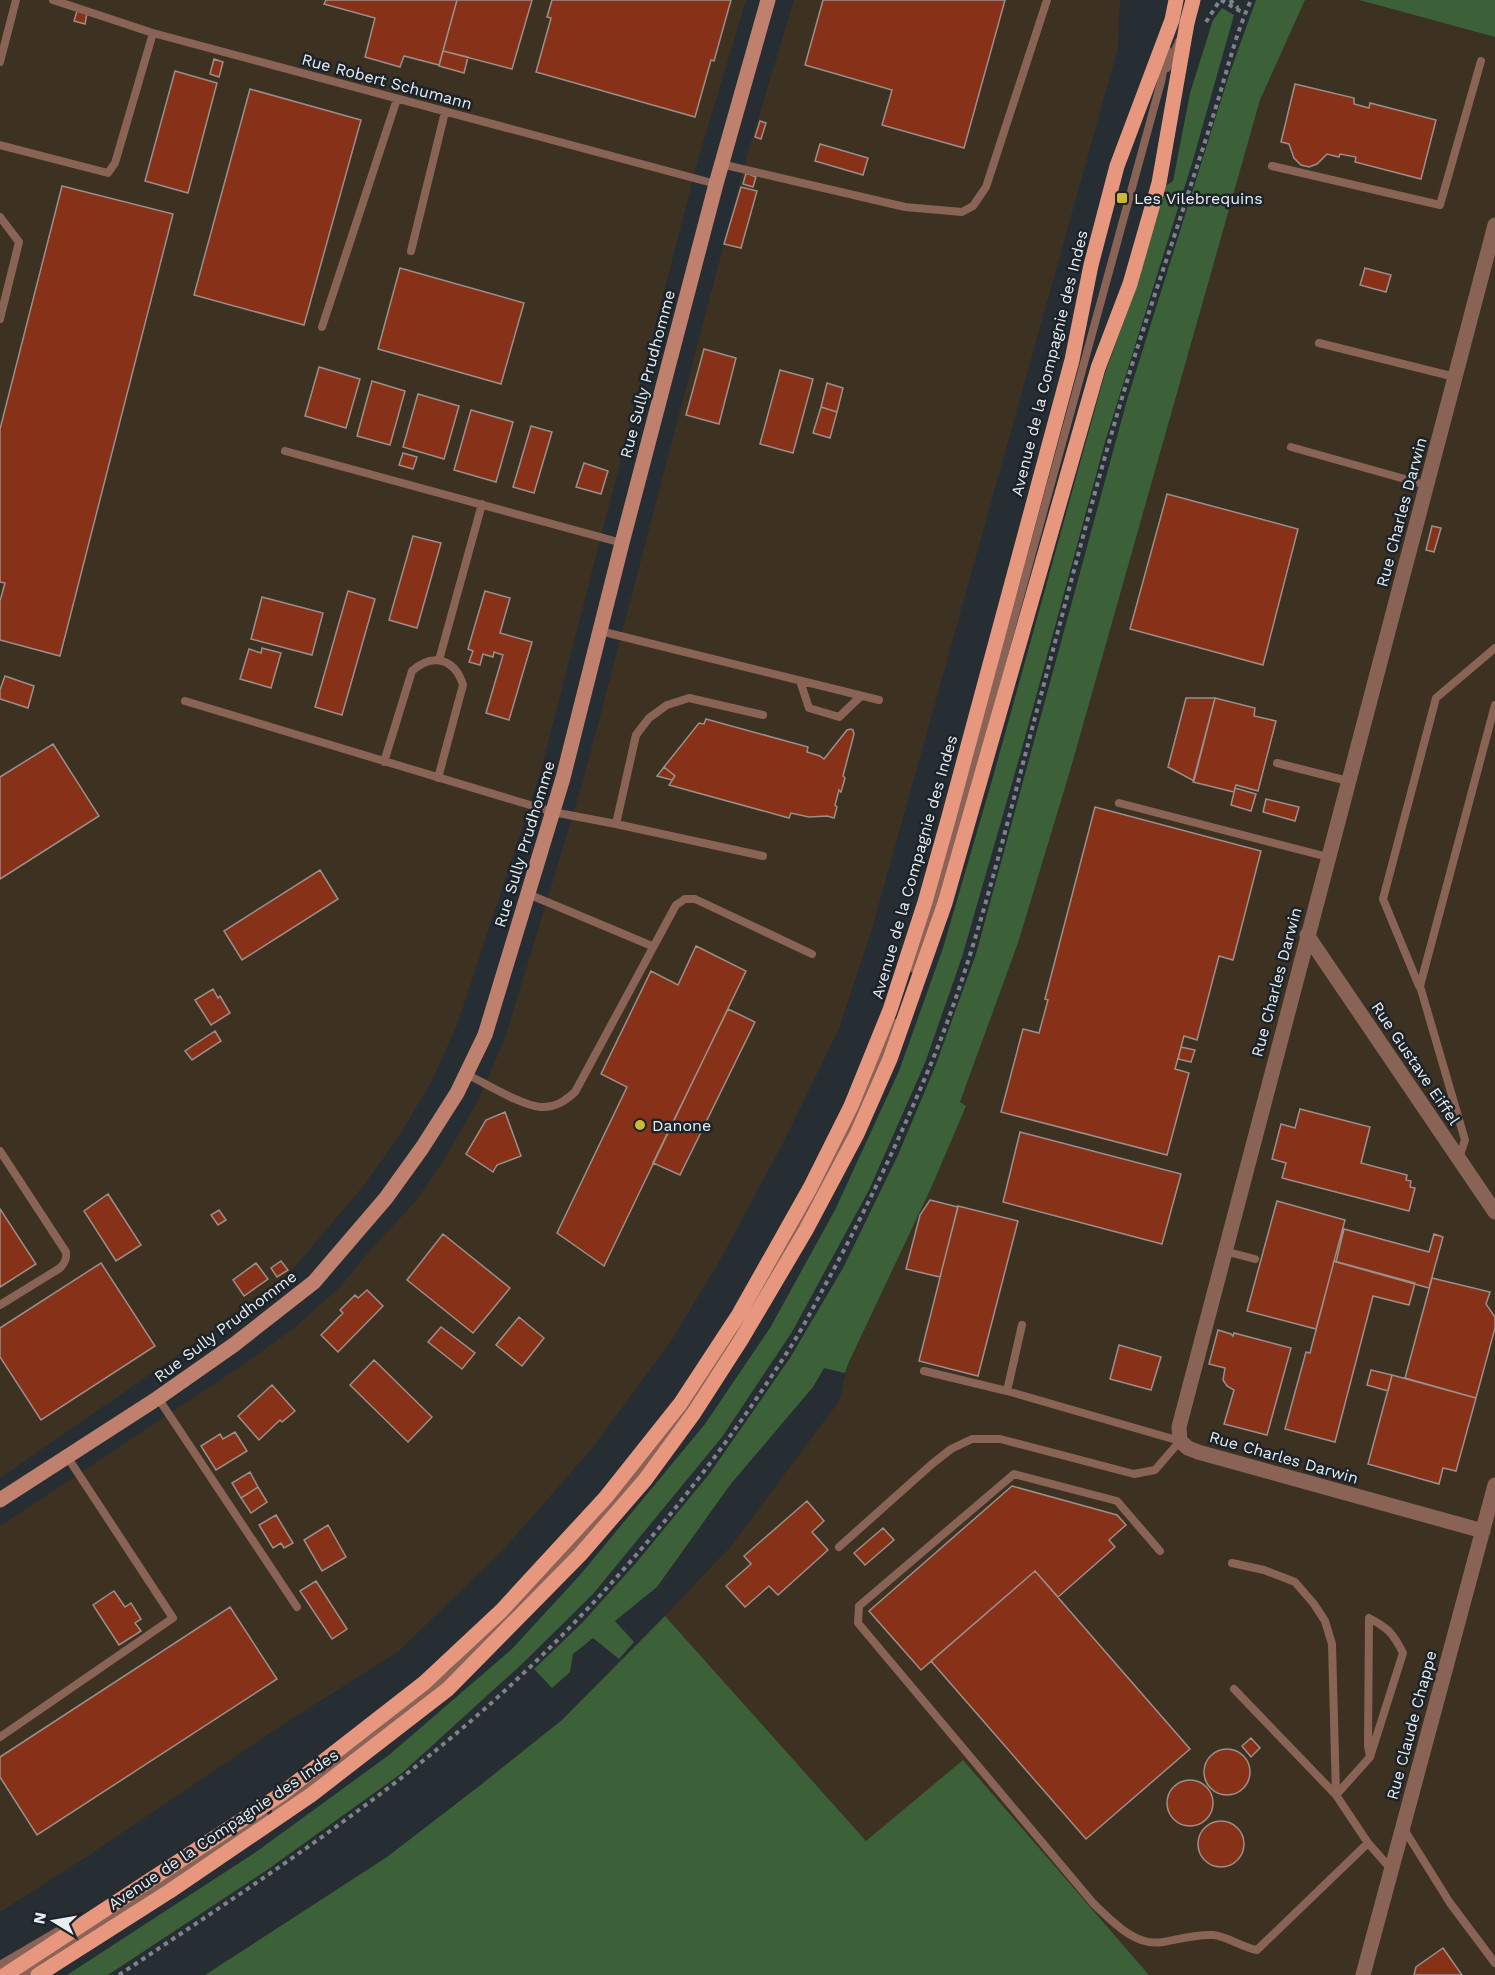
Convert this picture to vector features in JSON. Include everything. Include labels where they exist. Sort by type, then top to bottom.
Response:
[{"type":"main road","name":"Avenue de la Compagnie des Indes","points":[[38,1975],[170,1891],[310,1795],[448,1689],[580,1554],[645,1480],[694,1413],[786,1265],[857,1134],[890,1059],[945,903],[1098,368],[1130,284],[1159,183],[1179,21],[1176,0]]},
{"type":"main road","name":"Avenue de la Compagnie des Indes","points":[[5,1975],[280,1795],[424,1683],[501,1611],[606,1497],[680,1404],[739,1314],[810,1188],[851,1106],[890,1010],[925,902],[1069,372],[1091,265],[1117,166],[1179,21],[1193,0]]},
{"type":"street","name":"Rue Sully Prudhomme","points":[[0,1500],[158,1398],[235,1344],[314,1282],[392,1190],[457,1093],[485,1035],[563,778],[721,164],[768,0]]},
{"type":"street","name":"Rue Charles Darwin","points":[[1486,1532],[1188,1449],[1180,1441],[1179,1427],[1181,1412],[1426,485],[1455,377],[1490,262],[1495,225]]},
{"type":"street","name":"Rue Gustave Eiffel","points":[[1307,934],[1495,1212]]},
{"type":"street","name":"Rue Claude Chappe","points":[[1363,1975],[1402,1826],[1486,1532],[1495,1485]]},
{"type":"lane","points":[[0,62],[16,0]]},
{"type":"lane","name":"Rue Robert Schumann","points":[[53,0],[153,33],[716,184]]},
{"type":"lane","points":[[721,164],[905,207],[962,212],[973,206],[986,187],[1047,0]]},
{"type":"lane","points":[[1161,82],[1179,21]]},
{"type":"lane","points":[[1161,82],[1179,21]]},
{"type":"lane","points":[[0,145],[108,173],[115,164],[153,33]]},
{"type":"lane","points":[[1272,166],[1440,205],[1481,61]]},
{"type":"lane","name":"Avenue de la Compagnie des Indes","points":[[23,1975],[278,1809],[454,1671],[606,1513],[652,1457],[709,1375],[747,1314],[790,1242],[831,1165],[866,1094],[903,1004],[964,801],[1161,82]]},
{"type":"lane","points":[[322,327],[397,99]]},
{"type":"lane","points":[[411,251],[445,112]]},
{"type":"lane","points":[[0,218],[19,242],[0,319]]},
{"type":"lane","points":[[1319,343],[1455,377]]},
{"type":"lane","points":[[1291,447],[1426,485]]},
{"type":"lane","points":[[285,451],[622,543]]},
{"type":"lane","points":[[439,660],[482,504]]},
{"type":"lane","points":[[600,631],[879,700]]},
{"type":"lane","points":[[1459,1159],[1464,1140],[1420,986],[1383,899],[1436,698],[1495,648]]},
{"type":"lane","points":[[384,762],[412,670],[429,660],[439,660],[455,668],[463,685],[438,778]]},
{"type":"lane","points":[[800,681],[809,708],[839,717],[861,696]]},
{"type":"lane","points":[[616,824],[636,735],[649,718],[668,705],[689,698],[763,715]]},
{"type":"lane","points":[[185,701],[553,812],[763,856]]},
{"type":"lane","points":[[1420,986],[1495,705]]},
{"type":"lane","points":[[1277,763],[1348,781]]},
{"type":"lane","points":[[1119,803],[1328,857]]},
{"type":"lane","points":[[528,894],[652,946]]},
{"type":"lane","points":[[466,1074],[529,1104],[547,1107],[566,1101],[575,1092],[652,946],[680,901],[695,899],[812,954]]},
{"type":"lane","points":[[0,1151],[67,1256],[64,1265],[60,1268],[0,1305]]},
{"type":"lane","points":[[1224,1251],[1255,1259]]},
{"type":"lane","points":[[1007,1391],[1022,1325]]},
{"type":"lane","points":[[839,1547],[932,1464],[951,1449],[972,1439],[1000,1439],[1134,1474],[1155,1470],[1180,1441],[1007,1391],[924,1371]]},
{"type":"lane","points":[[158,1398],[297,1607]]},
{"type":"lane","points":[[0,1737],[173,1618],[68,1458]]},
{"type":"lane","points":[[1160,1551],[1117,1501],[1014,1474],[859,1606],[858,1623],[1093,1903],[1128,1934],[1139,1940],[1149,1943],[1216,1935],[1257,1950],[1368,1843]]},
{"type":"lane","points":[[1232,1563],[1264,1570],[1295,1582],[1325,1621],[1332,1644],[1336,1795]]},
{"type":"lane","points":[[1336,1795],[1370,1757],[1403,1653],[1387,1627],[1369,1618],[1368,1746],[1370,1757]]},
{"type":"lane","points":[[1234,1689],[1336,1795],[1368,1843],[1391,1869]]},
{"type":"lane","points":[[1402,1826],[1450,1904],[1495,1963]]},
{"type":"lane","points":[[0,1965],[179,1860]]},
{"type":"path","points":[[1221,0],[1245,14]]},
{"type":"path","points":[[1230,0],[1245,14]]},
{"type":"path","points":[[119,1975],[322,1838],[386,1790],[466,1724],[535,1662],[612,1582],[660,1526],[733,1432],[790,1347],[845,1249],[886,1168],[936,1050],[962,977],[989,888],[1075,565],[1137,350],[1251,0]]},
{"type":"shaded area","points":[[0,0],[746,0],[699,156],[540,774],[457,1025],[432,1081],[399,1136],[365,1184],[293,1269],[256,1301],[0,1478]]},
{"type":"shaded area","points":[[794,0],[1120,0],[1118,48],[872,929],[839,1029],[782,1145],[723,1255],[671,1341],[594,1446],[503,1550],[399,1651],[273,1731],[85,1858],[0,1912],[0,1526],[247,1362],[295,1327],[340,1287],[415,1202],[445,1158],[480,1097],[506,1035],[583,781],[746,159]]},
{"type":"shaded area","points":[[1305,0],[1359,0],[1495,37],[1495,1975],[1149,1975],[963,1760],[866,1842],[665,1616],[731,1546],[839,1401],[848,1364],[932,1186],[966,1106],[960,1103],[1018,943],[1070,771],[1260,100]]},
{"type":"green space","points":[[1256,0],[1305,0],[1260,100],[1070,771],[1018,943],[960,1102],[966,1106],[932,1186],[845,1373],[824,1368],[813,1387],[730,1485],[657,1587],[615,1621],[634,1642],[619,1659],[593,1638],[573,1654],[570,1672],[552,1688],[534,1669],[582,1623],[636,1563],[710,1473],[790,1358],[843,1268],[898,1155],[935,1067],[976,954],[1127,400],[1228,78]]},
{"type":"green space","points":[[1359,0],[1495,0],[1495,37]]},
{"type":"green space","points":[[1222,8],[1234,15],[1193,160],[1105,442],[1021,752],[962,957],[925,1063],[869,1190],[792,1332],[722,1437],[593,1594],[523,1663],[402,1773],[267,1870],[108,1975],[67,1975],[256,1852],[389,1755],[511,1650],[580,1575],[705,1424],[770,1328],[835,1210],[899,1071],[943,948],[1105,373],[1136,288],[1164,187],[1173,181],[1190,93],[1213,20]]},
{"type":"green space","points":[[665,1616],[866,1841],[963,1760],[1149,1975],[205,1975],[387,1857],[478,1787],[562,1720]]},
{"type":"building","points":[[326,0],[457,0],[439,65],[404,56],[400,67],[365,57],[375,18],[324,4]]},
{"type":"building","points":[[457,0],[532,0],[512,69],[443,51]]},
{"type":"building","points":[[552,0],[731,0],[695,117],[536,72],[551,18],[547,17]]},
{"type":"building","points":[[823,0],[1005,0],[964,148],[882,125],[892,90],[805,65]]},
{"type":"building","points":[[77,11],[87,13],[85,24],[74,21]]},
{"type":"building","points":[[443,51],[468,57],[464,73],[439,66]]},
{"type":"building","points":[[214,59],[223,62],[219,77],[210,74]]},
{"type":"building","points":[[175,71],[217,83],[188,193],[145,181]]},
{"type":"building","points":[[1295,84],[1354,98],[1354,104],[1369,108],[1370,103],[1436,120],[1421,179],[1355,162],[1356,157],[1340,154],[1339,157],[1327,154],[1317,164],[1309,167],[1301,165],[1294,158],[1289,144],[1281,142]]},
{"type":"building","points":[[250,89],[361,120],[304,325],[194,295]]},
{"type":"building","points":[[760,121],[766,123],[761,139],[755,137]]},
{"type":"building","points":[[820,144],[868,158],[863,175],[815,161]]},
{"type":"building","points":[[746,173],[756,177],[753,187],[743,184]]},
{"type":"building","points":[[62,186],[173,214],[60,656],[0,640],[0,601],[5,583],[0,582],[0,429]]},
{"type":"building","points":[[741,187],[757,191],[741,248],[724,244]]},
{"type":"building","points":[[400,268],[524,303],[501,384],[378,349]]},
{"type":"building","points":[[1365,268],[1391,275],[1386,292],[1360,285]]},
{"type":"building","points":[[704,349],[736,358],[719,424],[686,415]]},
{"type":"building","points":[[319,367],[360,379],[346,428],[305,416]]},
{"type":"building","points":[[780,370],[813,379],[793,453],[760,444]]},
{"type":"building","points":[[372,381],[405,391],[390,445],[357,436]]},
{"type":"building","points":[[827,383],[843,388],[837,412],[821,407]]},
{"type":"building","points":[[418,394],[459,406],[444,459],[403,447]]},
{"type":"building","points":[[821,407],[837,412],[830,438],[813,433]]},
{"type":"building","points":[[471,410],[513,422],[496,482],[454,470]]},
{"type":"building","points":[[531,426],[552,432],[534,493],[513,487]]},
{"type":"building","points":[[403,453],[417,457],[413,469],[399,465]]},
{"type":"building","points":[[584,463],[608,471],[601,494],[576,487]]},
{"type":"building","points":[[1167,494],[1298,529],[1263,665],[1130,629]]},
{"type":"building","points":[[1432,526],[1441,528],[1434,552],[1426,550]]},
{"type":"building","points":[[413,536],[441,543],[417,628],[389,620]]},
{"type":"building","points":[[348,591],[375,599],[342,715],[315,707]]},
{"type":"building","points":[[485,591],[510,598],[500,633],[532,642],[509,720],[486,713],[503,655],[494,652],[493,657],[483,654],[480,665],[469,662],[473,651],[468,649]]},
{"type":"building","points":[[262,597],[323,613],[312,655],[251,639]]},
{"type":"building","points":[[262,648],[281,653],[271,688],[240,679],[249,649],[261,653]]},
{"type":"building","points":[[5,676],[34,686],[28,708],[0,699],[0,690]]},
{"type":"building","points":[[1186,698],[1215,698],[1194,781],[1168,767]]},
{"type":"building","points":[[1215,698],[1255,708],[1254,716],[1276,721],[1258,791],[1236,785],[1234,792],[1193,782]]},
{"type":"building","points":[[706,719],[808,747],[807,752],[824,759],[847,730],[853,730],[854,734],[843,776],[845,778],[841,792],[839,790],[834,818],[809,817],[791,813],[789,818],[669,785],[675,776],[664,767],[699,723],[704,724]]},
{"type":"building","points":[[53,744],[99,816],[0,879],[0,777]]},
{"type":"building","points":[[664,767],[675,776],[672,780],[657,776]]},
{"type":"building","points":[[1235,788],[1256,794],[1251,811],[1231,805]]},
{"type":"building","points":[[1266,799],[1299,807],[1295,821],[1263,812]]},
{"type":"building","points":[[1095,807],[1261,851],[1233,960],[1219,956],[1197,1040],[1184,1036],[1175,1069],[1189,1073],[1167,1155],[1001,1112],[1023,1029],[1039,1033],[1048,1000],[1045,999]]},
{"type":"building","points":[[320,870],[338,899],[242,960],[224,931]]},
{"type":"building","name":"Danone","points":[[696,946],[746,971],[604,1266],[557,1233],[627,1087],[601,1074],[651,971],[678,985]]},
{"type":"building","points":[[213,989],[230,1013],[211,1025],[195,1000]]},
{"type":"building","points":[[728,1009],[755,1022],[680,1175],[653,1163]]},
{"type":"building","points":[[215,1031],[221,1041],[192,1060],[185,1051]]},
{"type":"building","points":[[1181,1047],[1195,1050],[1191,1062],[1178,1059]]},
{"type":"building","points":[[1300,1109],[1370,1127],[1361,1163],[1407,1175],[1406,1180],[1411,1181],[1410,1187],[1415,1188],[1409,1211],[1282,1178],[1286,1163],[1272,1159],[1281,1124],[1295,1128]]},
{"type":"building","points":[[505,1112],[521,1156],[497,1165],[493,1172],[466,1154],[486,1120]]},
{"type":"building","points":[[1020,1132],[1181,1174],[1162,1244],[1003,1202]]},
{"type":"building","points":[[108,1194],[141,1245],[116,1261],[84,1211]]},
{"type":"building","points":[[930,1200],[958,1207],[940,1277],[906,1269],[920,1215]]},
{"type":"building","points":[[1277,1201],[1345,1220],[1316,1329],[1247,1311]]},
{"type":"building","points":[[958,1206],[1018,1221],[978,1376],[919,1361]]},
{"type":"building","points":[[0,1209],[36,1264],[0,1287]]},
{"type":"building","points":[[219,1210],[226,1220],[218,1225],[211,1215]]},
{"type":"building","points":[[1344,1229],[1429,1252],[1434,1234],[1443,1237],[1429,1288],[1336,1262]]},
{"type":"building","points":[[443,1234],[510,1288],[473,1333],[407,1280]]},
{"type":"building","points":[[281,1261],[288,1270],[277,1277],[271,1268]]},
{"type":"building","points":[[1334,1261],[1415,1283],[1409,1305],[1373,1296],[1335,1442],[1285,1429],[1306,1352],[1310,1353]]},
{"type":"building","points":[[101,1263],[155,1346],[41,1420],[0,1357],[0,1328]]},
{"type":"building","points":[[256,1263],[268,1279],[244,1296],[233,1280]]},
{"type":"building","points":[[1432,1278],[1490,1292],[1486,1304],[1495,1317],[1495,1328],[1476,1398],[1405,1378]]},
{"type":"building","points":[[367,1290],[383,1306],[338,1352],[321,1335],[343,1313],[340,1310],[355,1295],[358,1298]]},
{"type":"building","points":[[519,1317],[544,1338],[522,1366],[496,1345]]},
{"type":"building","points":[[441,1327],[475,1353],[462,1369],[428,1342]]},
{"type":"building","points":[[1218,1330],[1233,1336],[1234,1333],[1291,1348],[1267,1435],[1224,1424],[1234,1390],[1223,1380],[1225,1368],[1209,1364]]},
{"type":"building","points":[[1119,1345],[1161,1357],[1151,1390],[1110,1379]]},
{"type":"building","points":[[374,1360],[432,1417],[408,1442],[350,1385]]},
{"type":"building","points":[[1371,1370],[1392,1375],[1388,1391],[1367,1385]]},
{"type":"building","points":[[1392,1375],[1476,1398],[1456,1471],[1443,1468],[1439,1484],[1368,1464]]},
{"type":"building","points":[[272,1385],[295,1411],[282,1422],[280,1420],[259,1440],[238,1416]]},
{"type":"building","points":[[235,1432],[247,1451],[216,1470],[201,1446],[220,1434],[223,1439]]},
{"type":"building","points":[[250,1472],[258,1487],[241,1498],[232,1483]]},
{"type":"building","points":[[1012,1486],[1117,1515],[1126,1525],[1109,1540],[1115,1547],[1058,1597],[1035,1571],[921,1670],[869,1611]]},
{"type":"building","points":[[258,1487],[267,1502],[251,1513],[241,1498]]},
{"type":"building","points":[[807,1501],[824,1521],[812,1532],[828,1550],[778,1595],[769,1586],[745,1607],[726,1586],[751,1564],[744,1556]]},
{"type":"building","points":[[276,1515],[293,1543],[284,1548],[281,1543],[273,1548],[259,1525]]},
{"type":"building","points":[[328,1525],[346,1557],[322,1571],[304,1540]]},
{"type":"building","points":[[883,1528],[894,1540],[865,1565],[854,1553]]},
{"type":"building","points":[[1035,1571],[1190,1749],[1086,1839],[931,1661]]},
{"type":"building","points":[[316,1581],[347,1629],[332,1639],[300,1591]]},
{"type":"building","points":[[114,1591],[125,1607],[131,1603],[141,1619],[135,1623],[141,1631],[119,1645],[93,1605]]},
{"type":"building","points":[[230,1607],[277,1679],[37,1835],[0,1777],[0,1757]]},
{"type":"building","points":[[1251,1738],[1260,1748],[1251,1757],[1242,1746]]},
{"type":"building","points":[[1227,1749],[1243,1756],[1250,1772],[1243,1788],[1227,1795],[1211,1788],[1204,1772],[1211,1756]]},
{"type":"building","points":[[1190,1780],[1206,1787],[1213,1803],[1206,1819],[1190,1826],[1174,1819],[1167,1803],[1174,1787]]},
{"type":"building","points":[[1226,1821],[1238,1827],[1243,1835],[1243,1853],[1238,1861],[1230,1866],[1216,1867],[1208,1864],[1201,1857],[1198,1839],[1201,1831],[1208,1824]]},
{"type":"building","points":[[1443,1948],[1462,1975],[1414,1975],[1416,1967]]},
{"type":"place","name":"Les Vilebrequins","points":[[1122,198]]},
{"type":"place","name":"Danone","points":[[640,1125]]}]
